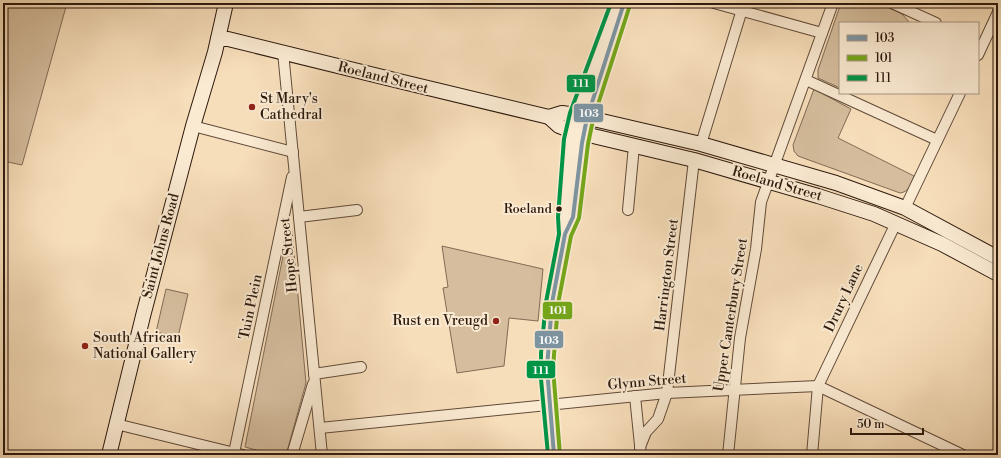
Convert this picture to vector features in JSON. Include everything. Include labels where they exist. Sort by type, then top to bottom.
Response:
[{"type":"street","name":"Saint Johns Road","points":[[109,455],[193,126],[218,39],[226,3]]},
{"type":"street","points":[[554,455],[547,368],[548,336],[552,303],[565,234],[564,217],[566,190],[581,116],[617,3]]},
{"type":"street","points":[[581,116],[624,3]]},
{"type":"street","points":[[714,3],[742,7],[822,34]]},
{"type":"street","name":"Upper Canterbury Street","points":[[728,455],[740,338],[756,249],[761,202],[776,165],[833,3]]},
{"type":"street","points":[[892,3],[934,22]]},
{"type":"street","points":[[701,144],[742,7]]},
{"type":"street","points":[[980,43],[998,12]]},
{"type":"street","name":"Roeland Street","points":[[218,39],[228,39],[549,117],[559,126],[578,132],[694,160],[818,196],[874,214],[896,223],[942,244],[998,274]]},
{"type":"street","name":"Hope Street","points":[[283,52],[322,455]]},
{"type":"street","points":[[806,80],[937,140]]},
{"type":"street","points":[[905,208],[960,94]]},
{"type":"street","name":"Roeland Street","points":[[549,117],[562,113],[581,116],[701,144],[836,183],[905,208],[998,258]]},
{"type":"street","points":[[193,126],[210,132],[293,152]]},
{"type":"street","points":[[628,210],[634,146]]},
{"type":"street","name":"Harrington Street","points":[[640,451],[646,432],[658,419],[667,393],[694,160]]},
{"type":"street","name":"Tuin Plein","points":[[238,454],[294,167]]},
{"type":"street","points":[[299,217],[356,210]]},
{"type":"street","name":"Drury Lane","points":[[818,386],[896,223]]},
{"type":"street","points":[[292,455],[314,377],[361,366]]},
{"type":"street","points":[[812,455],[818,386]]},
{"type":"street","name":"Glynn Street","points":[[320,428],[667,393],[818,386],[963,455]]},
{"type":"street","points":[[635,396],[640,451]]},
{"type":"street","points":[[116,424],[207,450],[238,454]]},
{"type":"shaded area","points":[[3,3],[67,3],[22,165],[3,161]]},
{"type":"shaded area","points":[[841,3],[879,3],[902,14],[909,22],[839,22],[839,88],[818,78],[818,70]]},
{"type":"shaded area","points":[[814,89],[851,109],[838,138],[914,176],[911,185],[906,191],[900,193],[798,156],[794,151],[793,145]]},
{"type":"shaded area","points":[[288,231],[292,231],[306,383],[286,455],[275,455],[245,447]]},
{"type":"shaded area","points":[[442,246],[543,269],[538,321],[509,318],[504,366],[457,373],[443,288],[448,287]]},
{"type":"shaded area","points":[[166,289],[188,294],[178,337],[156,332]]},
{"type":"transit line","name":"111","points":[[548,455],[541,379],[541,353],[546,302],[559,234],[558,217],[564,139],[570,113],[611,3]]},
{"type":"transit line","name":"103","points":[[554,455],[547,368],[552,303],[565,234],[573,217],[582,143],[587,118],[624,3]]},
{"type":"transit line","name":"101","points":[[560,455],[553,368],[558,304],[571,236],[579,218],[588,144],[593,120],[630,5]]},
{"type":"place","name":"St Mary's Cathedral","points":[[252,107]]},
{"type":"place","name":"Roeland","points":[[559,209]]},
{"type":"place","name":"Rust en Vreugd","points":[[496,321]]},
{"type":"place","name":"South African National Gallery","points":[[85,346]]}]
